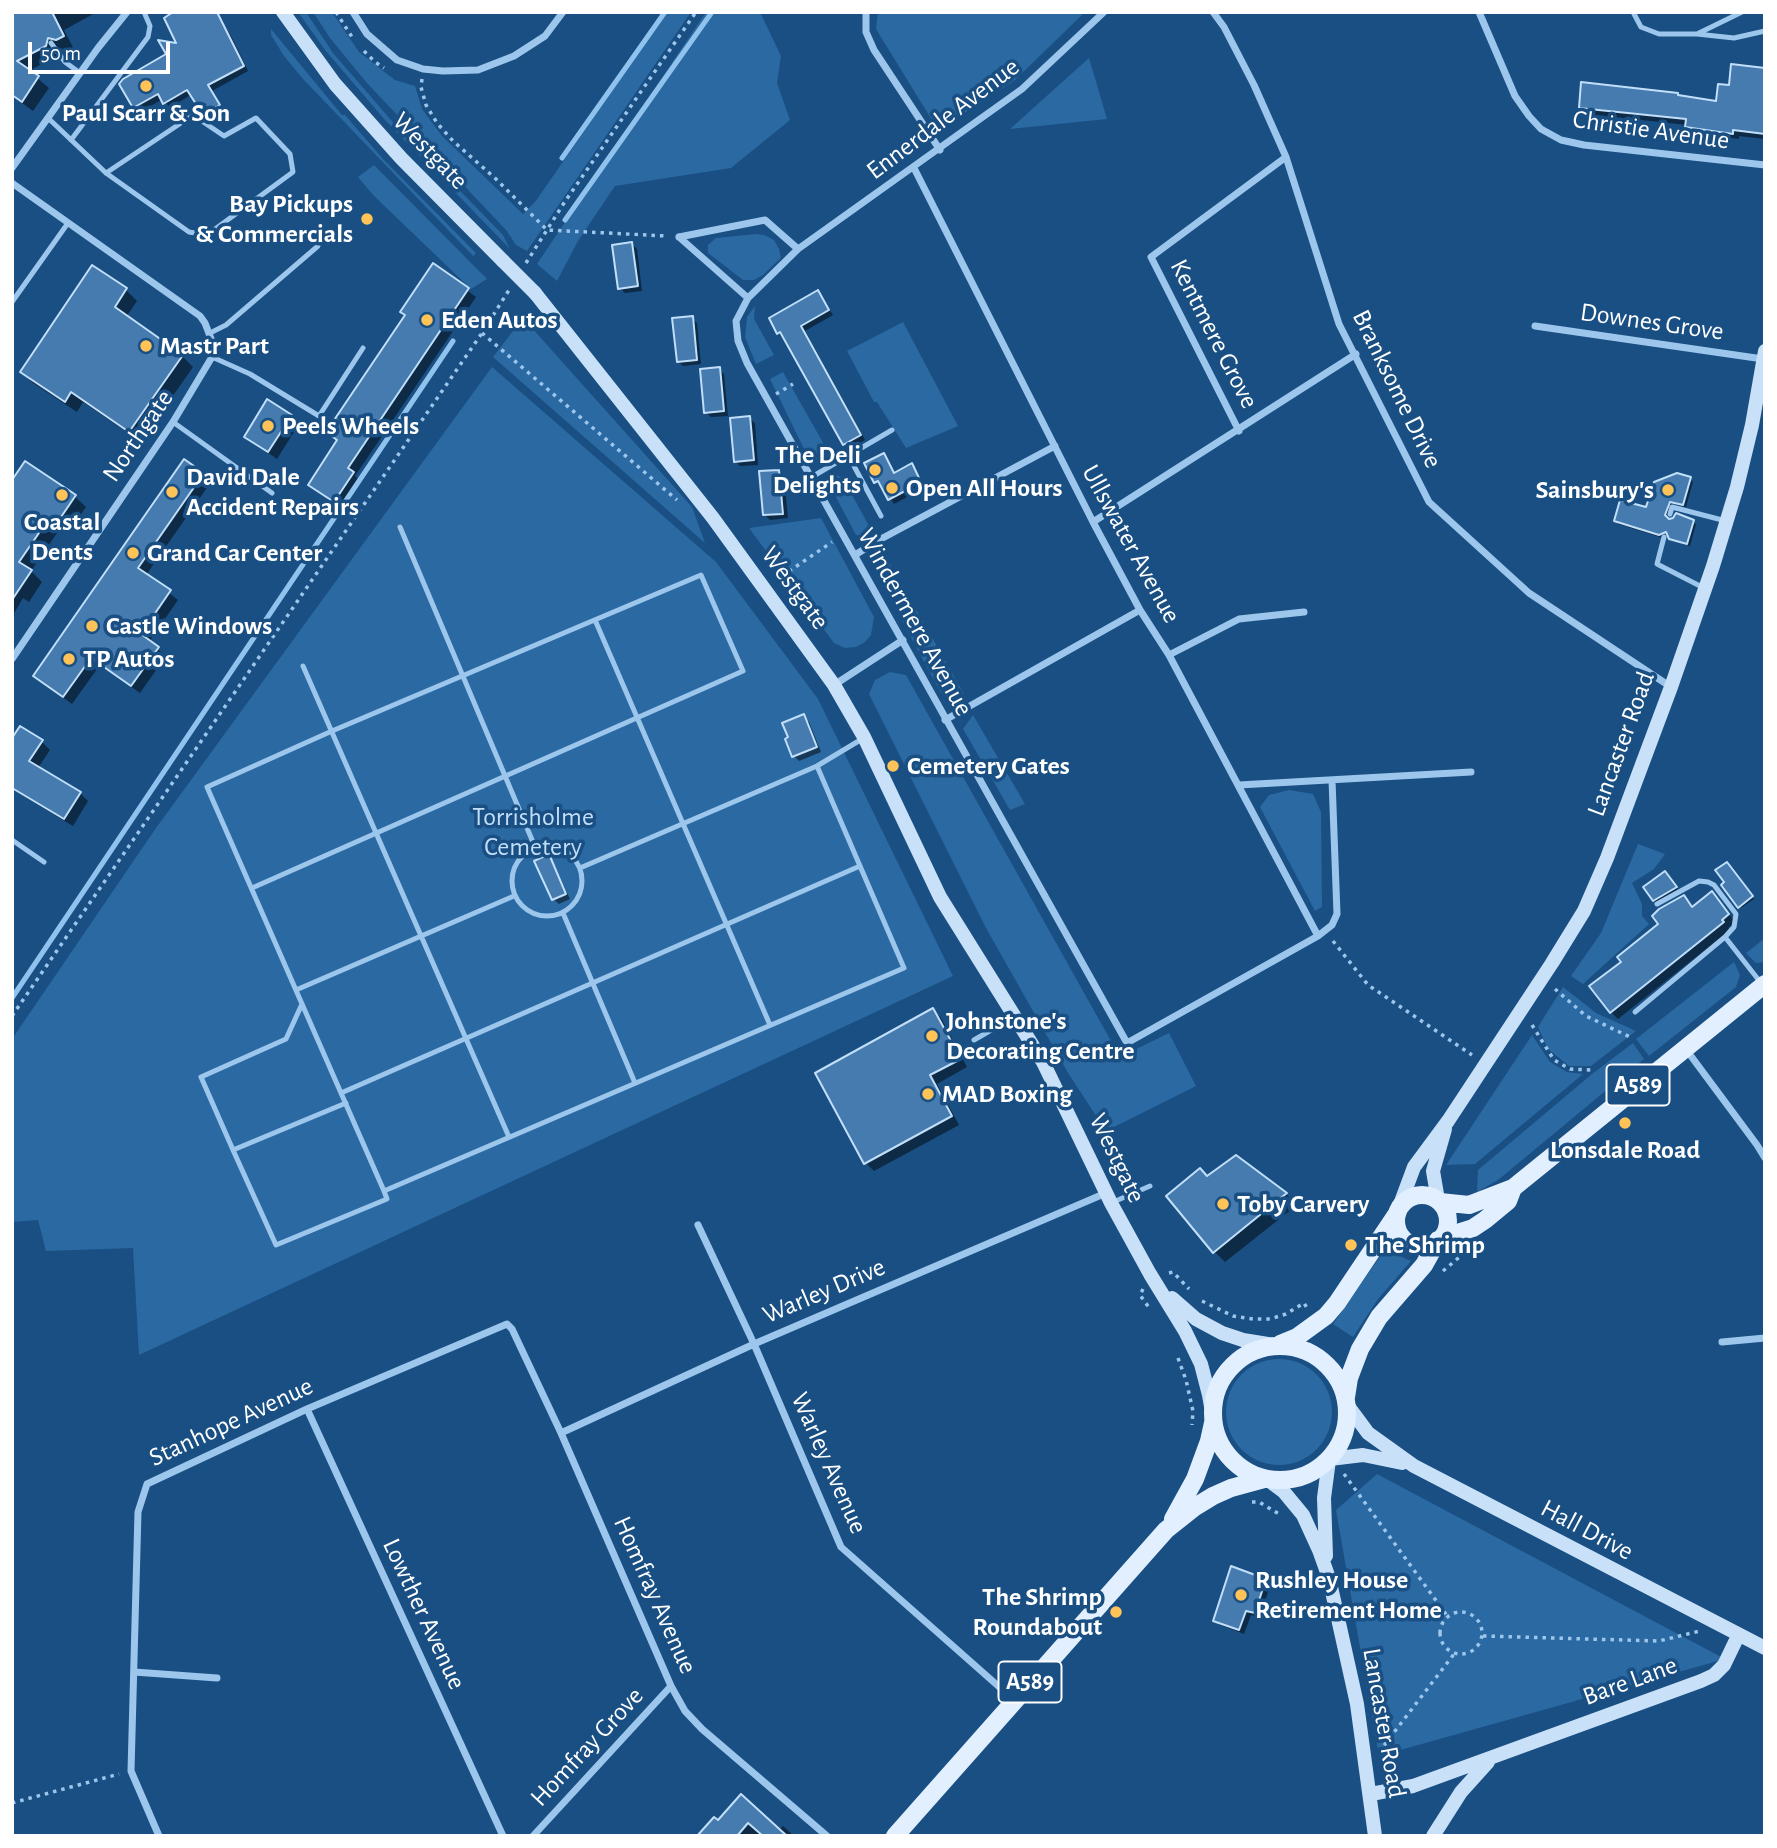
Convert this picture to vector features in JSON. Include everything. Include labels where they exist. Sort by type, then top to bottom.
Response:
[{"type":"main road","name":"A589","points":[[1513,1188],[1508,1201],[1473,1228],[1427,1246],[1409,1243],[1399,1234],[1397,1212],[1412,1196],[1425,1195],[1439,1201],[1469,1205],[1513,1188],[1764,985]]},
{"type":"main road","points":[[1329,1460],[1346,1429],[1349,1378],[1360,1349],[1379,1317],[1424,1265],[1446,1228],[1445,1209],[1439,1201]]},
{"type":"main road","name":"Lancaster Road","points":[[1276,1345],[1297,1337],[1326,1317],[1397,1212]]},
{"type":"main road","name":"A589","points":[[1166,1530],[1195,1479],[1209,1441],[1215,1394],[1224,1375],[1239,1359],[1257,1349],[1276,1345]]},
{"type":"main road","points":[[1276,1345],[1297,1347],[1316,1355],[1329,1366],[1339,1380],[1347,1401]]},
{"type":"main road","points":[[1213,1420],[1218,1441],[1228,1457],[1242,1469],[1266,1479]]},
{"type":"main road","name":"A589","points":[[895,1836],[1166,1530],[1195,1507],[1231,1488],[1266,1479],[1285,1481],[1302,1477],[1329,1460]]},
{"type":"street","points":[[12,169],[127,12]]},
{"type":"street","name":"Westgate","points":[[283,12],[341,92],[401,158],[535,293],[713,518],[834,685],[864,737],[940,897],[1042,1062],[1108,1198],[1197,1355],[1213,1420]]},
{"type":"street","points":[[353,12],[367,34],[397,60],[423,69],[478,70],[514,56],[545,36],[562,12]]},
{"type":"street","points":[[866,12],[866,32],[874,50],[940,150]]},
{"type":"street","name":"Ennerdale Avenue","points":[[748,298],[798,249],[1022,89],[1104,12]]},
{"type":"street","name":"Branksome Drive","points":[[1213,12],[1224,27],[1254,85],[1286,157],[1339,324],[1429,502],[1529,593],[1671,687]]},
{"type":"street","name":"Christie Avenue","points":[[1479,12],[1515,96],[1528,116],[1541,129],[1560,140],[1765,166]]},
{"type":"street","name":"Kentmere Grove","points":[[1239,430],[1151,257],[1286,157]]},
{"type":"street","name":"Ullswater Avenue","points":[[914,168],[1093,522],[1140,611],[1169,655],[1318,936]]},
{"type":"street","points":[[12,183],[200,316],[210,332],[212,357]]},
{"type":"street","points":[[679,237],[765,220],[798,249]]},
{"type":"street","points":[[679,237],[748,298]]},
{"type":"street","name":"Windermere Avenue","points":[[748,298],[736,321],[737,341],[747,363],[1126,1043]]},
{"type":"street","name":"Downes Grove","points":[[1535,326],[1764,355]]},
{"type":"street","points":[[1093,522],[1356,354]]},
{"type":"street","name":"Lancaster Road","points":[[1397,1212],[1414,1167],[1487,1064],[1584,911],[1607,858],[1671,687],[1727,521],[1752,425],[1764,355]]},
{"type":"street","name":"Northgate","points":[[12,659],[173,422],[212,357]]},
{"type":"street","points":[[855,555],[1055,446]]},
{"type":"street","points":[[945,720],[1140,611]]},
{"type":"street","points":[[1169,655],[1239,619],[1304,612]]},
{"type":"street","points":[[834,685],[903,640]]},
{"type":"street","points":[[1239,785],[1471,772]]},
{"type":"street","points":[[1126,1043],[1318,936],[1332,925],[1337,914],[1332,780]]},
{"type":"street","points":[[1684,1048],[1758,1144],[1765,1158]]},
{"type":"street","name":"Lancaster Road","points":[[1439,1201],[1433,1171],[1448,1121]]},
{"type":"street","name":"Warley Drive","points":[[561,1433],[754,1344],[1108,1198]]},
{"type":"street","name":"Warley Avenue","points":[[698,1225],[754,1344],[841,1547],[1014,1700]]},
{"type":"street","name":"Westgate","points":[[1150,1274],[1180,1307],[1213,1329],[1243,1340],[1276,1345]]},
{"type":"street","name":"Stanhope Avenue","points":[[159,1836],[131,1771],[138,1512],[147,1484],[307,1409],[508,1324]]},
{"type":"street","name":"Homfray Avenue","points":[[508,1324],[561,1433],[671,1686],[685,1711],[702,1729],[827,1836]]},
{"type":"street","points":[[1723,1342],[1765,1338]]},
{"type":"street","name":"Hall Drive","points":[[1347,1401],[1368,1433],[1413,1466],[1738,1636]]},
{"type":"street","name":"Lowther Avenue","points":[[307,1409],[503,1836]]},
{"type":"street","name":"Hall Drive","points":[[1329,1460],[1363,1455],[1413,1466]]},
{"type":"street","name":"Lancaster Road","points":[[1329,1460],[1323,1519],[1329,1578],[1357,1704],[1375,1836]]},
{"type":"street","name":"Lancaster Road","points":[[1266,1479],[1283,1492],[1303,1516],[1329,1578]]},
{"type":"street","points":[[1738,1636],[1765,1648]]},
{"type":"street","name":"Bare Lane","points":[[1371,1794],[1413,1786],[1714,1675],[1724,1665],[1738,1636]]},
{"type":"street","points":[[134,1672],[217,1678]]},
{"type":"street","name":"Homfray Grove","points":[[533,1836],[671,1686]]},
{"type":"street","name":"Bare Lane","points":[[1433,1836],[1461,1792],[1491,1758]]},
{"type":"lane","points":[[71,140],[148,37],[150,26],[144,12]]},
{"type":"lane","points":[[1633,12],[1641,27],[1651,32],[1734,38],[1765,31]]},
{"type":"lane","points":[[1697,34],[1742,12]]},
{"type":"lane","points":[[51,43],[65,62],[80,73]]},
{"type":"lane","points":[[48,118],[106,173],[189,232],[206,235],[293,172],[290,154],[256,118],[223,136],[193,115],[106,173]]},
{"type":"lane","points":[[12,302],[68,223]]},
{"type":"lane","points":[[210,332],[226,325],[318,246]]},
{"type":"lane","points":[[212,357],[250,374],[318,416],[363,348]]},
{"type":"lane","points":[[173,422],[272,494]]},
{"type":"lane","points":[[810,478],[892,430]]},
{"type":"lane","points":[[848,455],[881,516]]},
{"type":"lane","points":[[1670,513],[1672,507],[1727,521]]},
{"type":"lane","points":[[400,527],[535,846]]},
{"type":"lane","points":[[1664,537],[1657,564],[1705,588]]},
{"type":"lane","points":[[252,888],[743,671],[701,575],[332,731],[207,787],[346,1103],[387,1199],[276,1245],[201,1077],[286,1039],[302,1004]]},
{"type":"lane","points":[[595,620],[771,1025]]},
{"type":"lane","points":[[303,666],[509,1137]]},
{"type":"lane","points":[[580,868],[817,766],[864,737]]},
{"type":"lane","points":[[384,1191],[904,968],[817,766]]},
{"type":"lane","points":[[12,840],[44,862]]},
{"type":"lane","points":[[552,845],[570,853],[580,868],[582,889],[574,905],[563,913],[542,917],[526,911],[514,896],[510,876],[519,858],[535,846],[552,845]]},
{"type":"lane","points":[[341,1093],[860,866]]},
{"type":"lane","points":[[1636,1012],[1734,927],[1736,914],[1708,881],[1689,885],[1657,904]]},
{"type":"lane","points":[[296,989],[514,896]]},
{"type":"lane","points":[[563,913],[635,1083]]},
{"type":"lane","points":[[1725,937],[1764,985]]},
{"type":"lane","points":[[974,1040],[1015,1016]]},
{"type":"lane","points":[[233,1150],[346,1103]]},
{"type":"lane","points":[[1108,1198],[1150,1186]]},
{"type":"path","points":[[525,264],[696,12]]},
{"type":"path","points":[[423,69],[421,87],[426,105],[437,123],[547,230],[679,237]]},
{"type":"path","points":[[12,1016],[511,287]]},
{"type":"path","points":[[482,333],[685,507]]},
{"type":"path","points":[[776,394],[793,384]]},
{"type":"path","points":[[782,576],[836,540]]},
{"type":"path","points":[[1327,930],[1338,949],[1368,985],[1487,1064]]},
{"type":"path","points":[[1556,989],[1586,1016],[1630,1037]]},
{"type":"path","points":[[1532,1024],[1554,1060],[1570,1069],[1592,1070]]},
{"type":"path","points":[[1042,1062],[1126,1043]]},
{"type":"path","points":[[1435,1277],[1472,1247]]},
{"type":"path","points":[[1151,1311],[1140,1294],[1150,1274],[1173,1272],[1191,1291]]},
{"type":"path","points":[[1200,1300],[1233,1316],[1253,1320],[1278,1317],[1304,1303],[1307,1307]]},
{"type":"path","points":[[1176,1353],[1193,1411],[1192,1438]]},
{"type":"path","points":[[1340,1480],[1345,1474],[1448,1617]]},
{"type":"path","points":[[1249,1501],[1259,1502],[1282,1516]]},
{"type":"path","points":[[1456,1612],[1470,1613],[1478,1619],[1483,1636],[1475,1650],[1466,1654],[1454,1654],[1445,1647],[1440,1635],[1443,1623],[1448,1617],[1456,1612]]},
{"type":"path","points":[[1483,1636],[1659,1641],[1721,1627]]},
{"type":"path","points":[[1367,1769],[1454,1654]]},
{"type":"path","points":[[12,1803],[131,1771]]},
{"type":"green space","points":[[298,12],[306,12],[333,53],[391,120],[503,235],[510,249],[385,120],[325,50]]},
{"type":"green space","points":[[313,12],[332,12],[359,52],[395,80],[415,86],[422,109],[442,136],[523,214],[535,202],[667,12],[691,12],[527,251],[516,245],[506,230],[366,82],[330,38]]},
{"type":"green space","points":[[706,12],[760,12],[781,56],[777,83],[790,120],[731,168],[615,186],[578,241],[557,281],[537,264]]},
{"type":"green space","points":[[878,12],[1085,12],[1015,80],[938,130],[876,29]]},
{"type":"green space","points":[[271,29],[342,115],[345,115],[383,159],[476,253],[473,256],[303,79],[284,56],[271,35]]},
{"type":"green space","points":[[1089,58],[1107,119],[1010,129]]},
{"type":"green space","points":[[374,165],[487,279],[471,289],[374,196],[358,177]]},
{"type":"green space","points":[[756,234],[774,240],[781,258],[754,280],[743,280],[708,253],[708,245],[716,238]]},
{"type":"green space","points":[[755,306],[754,319],[774,355],[756,364],[745,337],[747,317]]},
{"type":"green space","points":[[523,318],[692,507],[705,543],[493,357]]},
{"type":"green space","points":[[903,322],[958,426],[906,448],[877,402],[874,402],[847,351]]},
{"type":"green space","name":"Torrisholme Cemetery","points":[[492,367],[716,562],[818,699],[953,976],[139,1355],[133,1248],[46,1251],[38,1220],[12,1222],[12,1039],[156,828]]},
{"type":"green space","points":[[783,372],[830,455],[818,460],[810,458],[803,447],[770,379]]},
{"type":"green space","points":[[837,475],[844,480],[869,526],[869,532],[864,536],[856,535],[828,482]]},
{"type":"green space","points":[[821,518],[874,617],[871,635],[856,647],[845,648],[834,643],[749,528]]},
{"type":"green space","points":[[884,553],[964,694],[949,699],[941,693],[875,571],[876,561]]},
{"type":"green space","points":[[890,672],[906,675],[1120,1057],[1169,1033],[1196,1086],[1106,1131],[1068,1073],[986,928],[869,694],[875,680]]},
{"type":"green space","points":[[973,715],[1025,804],[1010,810],[963,729]]},
{"type":"green space","points":[[1289,790],[1313,794],[1321,812],[1322,907],[1315,911],[1260,807],[1269,795]]},
{"type":"green space","points":[[1638,844],[1665,854],[1654,869],[1632,883],[1642,904],[1642,916],[1649,924],[1583,984],[1571,976],[1601,933]]},
{"type":"green space","points":[[1765,938],[1765,962],[1756,963],[1746,953]]},
{"type":"green space","points":[[1734,962],[1740,975],[1736,987],[1649,1056],[1636,1039]]},
{"type":"green space","points":[[1563,987],[1596,1013],[1636,1031],[1591,1066],[1569,1066],[1548,1049],[1538,1027]]},
{"type":"green space","points":[[1532,1035],[1550,1062],[1567,1072],[1583,1074],[1475,1164],[1446,1165]]},
{"type":"green space","points":[[1633,1043],[1644,1059],[1498,1180],[1477,1192],[1478,1170]]},
{"type":"green space","points":[[1388,1245],[1398,1255],[1411,1261],[1378,1299],[1353,1337],[1333,1324]]},
{"type":"green space","points":[[1279,1359],[1299,1363],[1317,1374],[1328,1392],[1332,1412],[1328,1432],[1317,1450],[1299,1461],[1279,1465],[1259,1461],[1241,1450],[1230,1432],[1226,1412],[1230,1392],[1241,1374],[1259,1363]]},
{"type":"green space","points":[[1377,1474],[1725,1659],[1379,1756],[1336,1510]]},
{"type":"building","points":[[12,12],[52,12],[64,36],[56,40],[48,38],[46,46],[17,61],[39,76],[22,102],[12,95]]},
{"type":"building","points":[[173,12],[217,12],[244,66],[208,85],[220,105],[203,115],[187,90],[163,104],[158,94],[133,108],[119,84],[166,54],[158,40],[176,43],[164,18]]},
{"type":"building","points":[[1731,64],[1765,68],[1765,134],[1733,130],[1733,134],[1685,127],[1686,119],[1579,108],[1581,82],[1678,93],[1716,101],[1718,84],[1729,85]]},
{"type":"building","points":[[632,242],[638,286],[618,289],[612,245]]},
{"type":"building","points":[[433,263],[469,288],[348,468],[354,472],[334,502],[308,485],[337,440],[326,432],[405,315],[400,312]]},
{"type":"building","points":[[92,265],[127,288],[115,307],[183,355],[129,432],[71,392],[65,402],[20,372]]},
{"type":"building","points":[[818,290],[829,310],[801,326],[861,435],[843,445],[780,332],[777,334],[769,318]]},
{"type":"building","points":[[693,316],[697,360],[677,362],[672,318]]},
{"type":"building","points":[[720,367],[724,411],[704,413],[700,369]]},
{"type":"building","name":"Peels Wheels","points":[[267,399],[292,415],[268,452],[244,437]]},
{"type":"building","points":[[750,416],[754,460],[734,462],[730,418]]},
{"type":"building","points":[[884,453],[894,473],[912,463],[919,478],[905,485],[907,490],[888,500],[878,481],[874,483],[864,463]]},
{"type":"building","points":[[184,459],[204,473],[138,568],[171,590],[141,634],[159,647],[131,686],[91,658],[63,697],[33,676]]},
{"type":"building","points":[[25,461],[76,495],[57,523],[50,517],[19,562],[32,570],[12,600],[12,480]]},
{"type":"building","points":[[779,470],[783,514],[763,515],[759,471]]},
{"type":"building","points":[[1677,473],[1691,477],[1683,505],[1670,502],[1665,515],[1669,519],[1676,513],[1694,520],[1687,544],[1669,539],[1666,532],[1659,535],[1614,521],[1620,500],[1646,507],[1654,482]]},
{"type":"building","points":[[804,714],[817,747],[792,757],[782,723]]},
{"type":"building","points":[[20,726],[43,740],[29,761],[81,792],[64,819],[12,788],[12,738]]},
{"type":"building","points":[[549,854],[566,894],[552,900],[534,861]]},
{"type":"building","points":[[1727,862],[1753,896],[1738,908],[1721,885],[1724,882],[1715,870]]},
{"type":"building","points":[[1665,871],[1677,887],[1653,901],[1643,887]]},
{"type":"building","points":[[1712,891],[1729,914],[1722,920],[1724,922],[1610,1013],[1589,986],[1621,962],[1617,957],[1658,924],[1652,916],[1659,909],[1684,895],[1692,907]]},
{"type":"building","points":[[933,1008],[961,1059],[930,1075],[952,1116],[864,1164],[815,1073]]},
{"type":"building","name":"Toby Carvery","points":[[1236,1155],[1287,1193],[1213,1253],[1166,1196],[1200,1168],[1207,1176]]},
{"type":"building","name":"Rushley House Retirement Home","points":[[1231,1566],[1266,1579],[1255,1613],[1246,1611],[1239,1630],[1213,1621]]},
{"type":"building","points":[[741,1794],[787,1836],[763,1836],[748,1823],[737,1836],[697,1836],[714,1817],[718,1820]]},
{"type":"waterway","points":[[562,158],[665,12]]},
{"type":"waterway","points":[[565,220],[712,12]]},
{"type":"waterway","points":[[12,998],[453,341]]},
{"type":"place","name":"Paul Scarr & Son","points":[[146,86]]},
{"type":"place","name":"Bay Pickups & Commercials","points":[[367,219]]},
{"type":"place","name":"Eden Autos","points":[[427,320]]},
{"type":"place","name":"Mastr Part","points":[[146,346]]},
{"type":"place","name":"Peels Wheels","points":[[268,426]]},
{"type":"place","name":"The Deli Delights","points":[[875,470]]},
{"type":"place","name":"Open All Hours","points":[[892,488]]},
{"type":"place","name":"Sainsbury's","points":[[1668,490]]},
{"type":"place","name":"David Dale Accident Repairs","points":[[172,492]]},
{"type":"place","name":"Coastal Dents","points":[[62,495]]},
{"type":"place","name":"Grand Car Center","points":[[133,553]]},
{"type":"place","name":"Castle Windows","points":[[92,626]]},
{"type":"place","name":"TP Autos","points":[[69,659]]},
{"type":"place","name":"Cemetery Gates","points":[[893,766]]},
{"type":"place","name":"Johnstone's Decorating Centre","points":[[932,1036]]},
{"type":"place","name":"MAD Boxing","points":[[928,1094]]},
{"type":"place","name":"Lonsdale Road","points":[[1625,1123]]},
{"type":"place","name":"Toby Carvery","points":[[1223,1204]]},
{"type":"place","name":"The Shrimp","points":[[1351,1245]]},
{"type":"place","name":"Rushley House Retirement Home","points":[[1241,1595]]},
{"type":"place","name":"The Shrimp Roundabout","points":[[1116,1612]]}]
